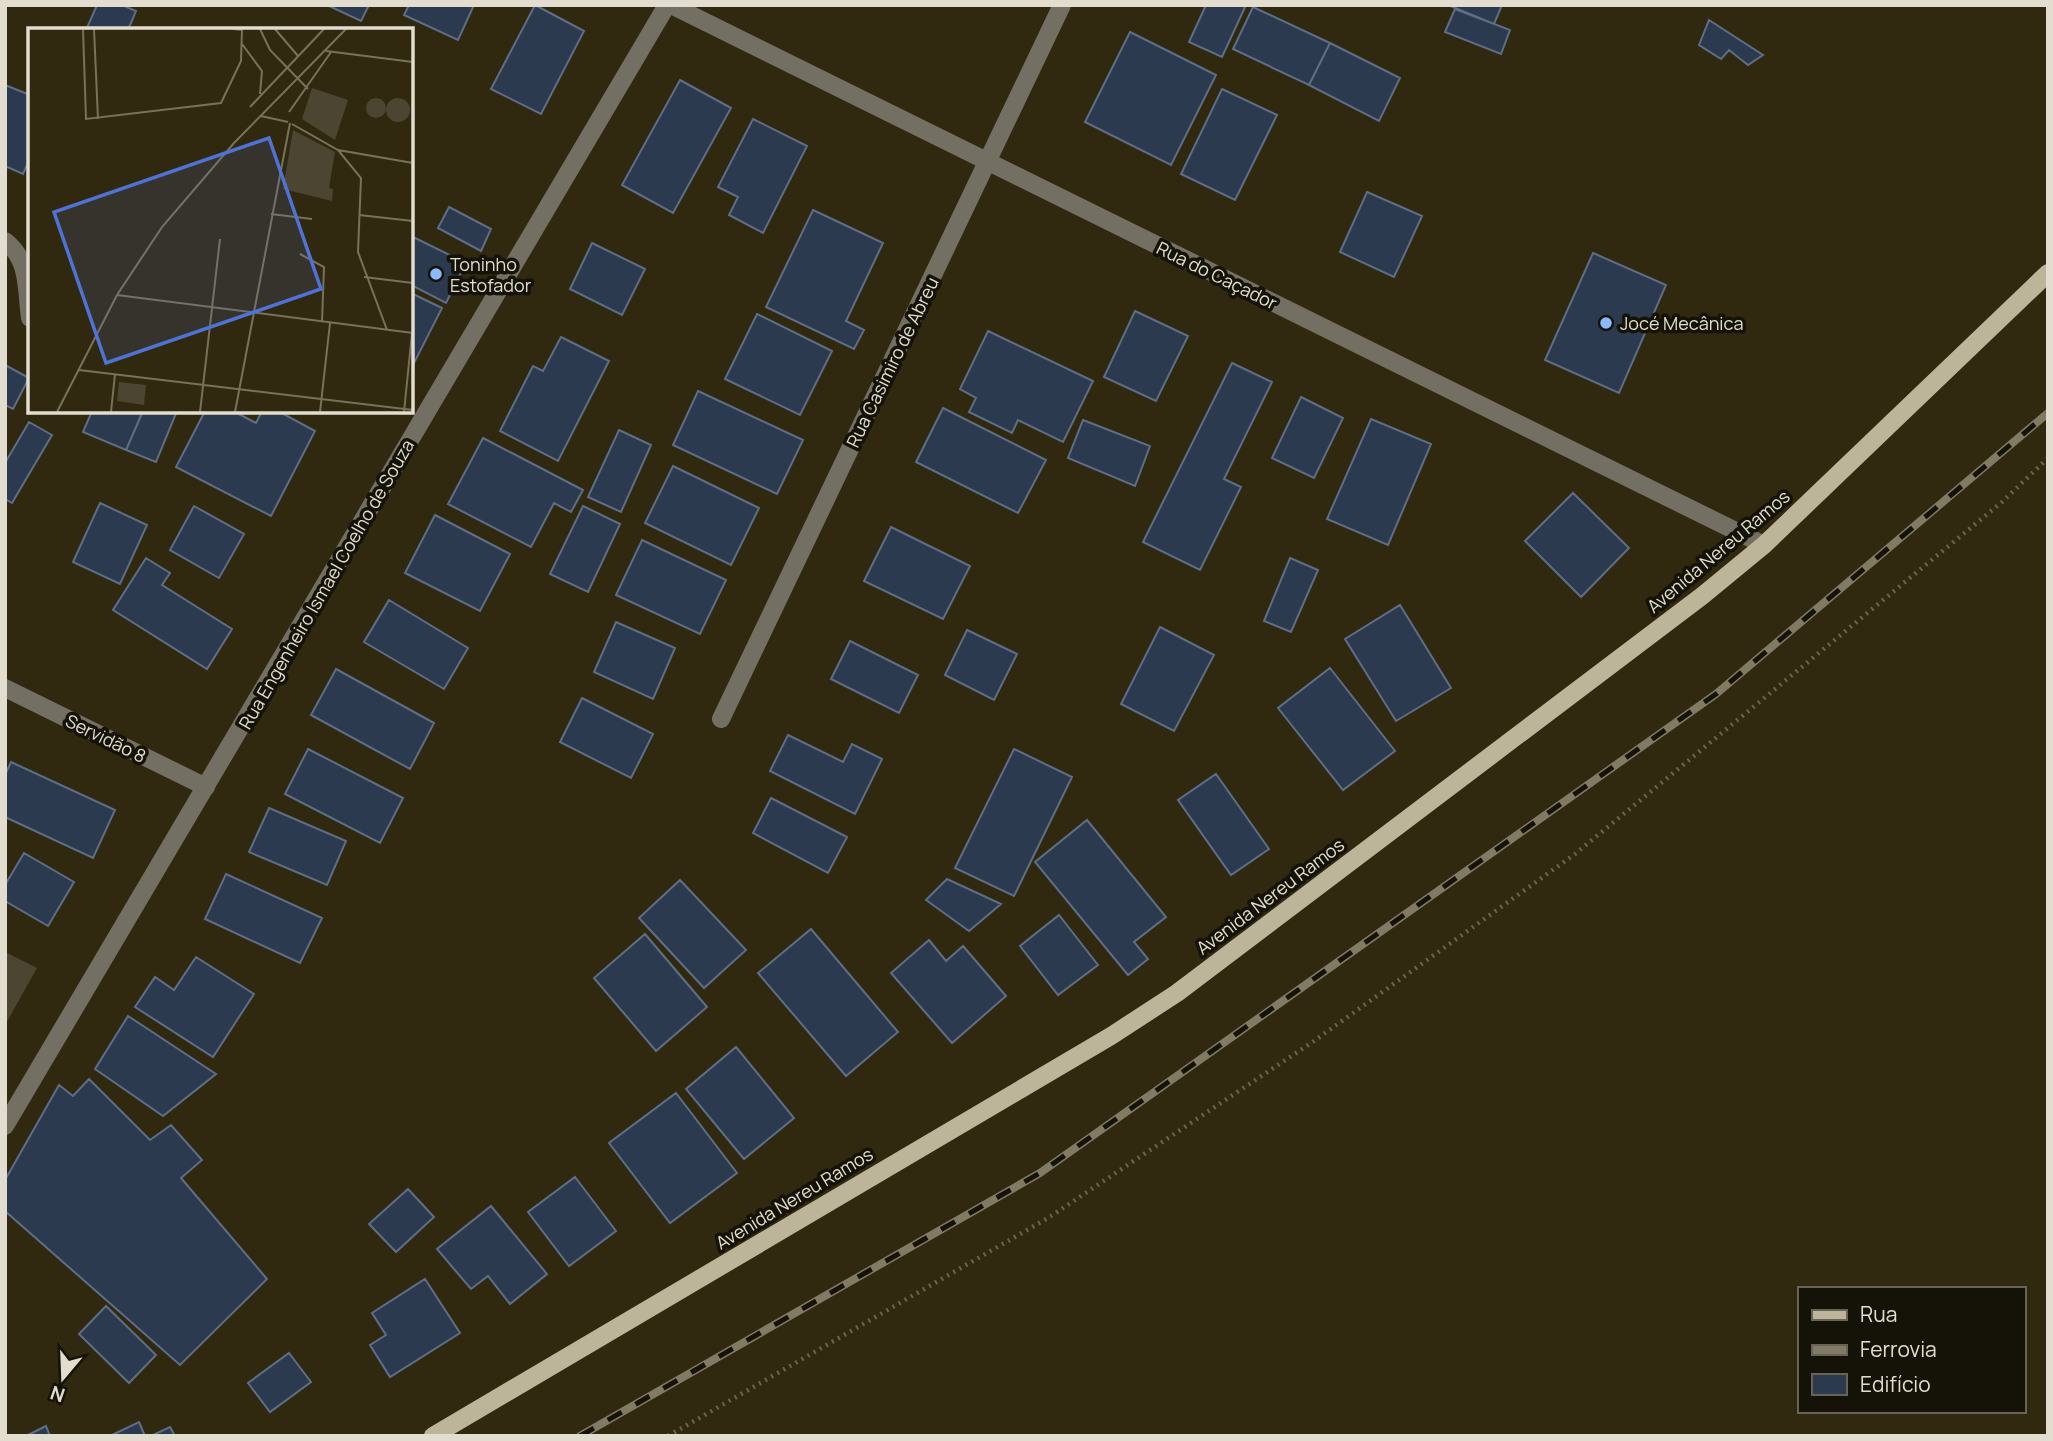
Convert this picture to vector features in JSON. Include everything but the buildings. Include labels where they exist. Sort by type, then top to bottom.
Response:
[{"type":"main road","name":"Avenida Nereu Ramos","points":[[433,1436],[1111,1036],[1177,993],[1702,596],[1764,545],[2048,273]]},
{"type":"street","name":"Rua do Caçador","points":[[669,5],[1764,545]]},
{"type":"street","name":"Rua Engenheiro Ismael Coelho de Souza","points":[[5,1126],[669,5]]},
{"type":"street","name":"Rua Casimiro de Abreu","points":[[721,719],[1062,5]]},
{"type":"street","points":[[5,241],[16,250],[24,266],[28,301]]},
{"type":"street","name":"Servidão 8","points":[[5,688],[206,787]]},
{"type":"path","points":[[667,1436],[1048,1218],[1314,1041],[1575,854],[2002,502],[2048,458]]},
{"type":"shaded area","points":[[5,952],[37,968],[5,1025]]},
{"type":"railway","points":[[580,1436],[1040,1173],[1716,694],[2048,413]]},
{"type":"place","name":"Toninho Estofador","points":[[436,274]]},
{"type":"place","name":"Jocé Mecânica","points":[[1606,323]]}]
